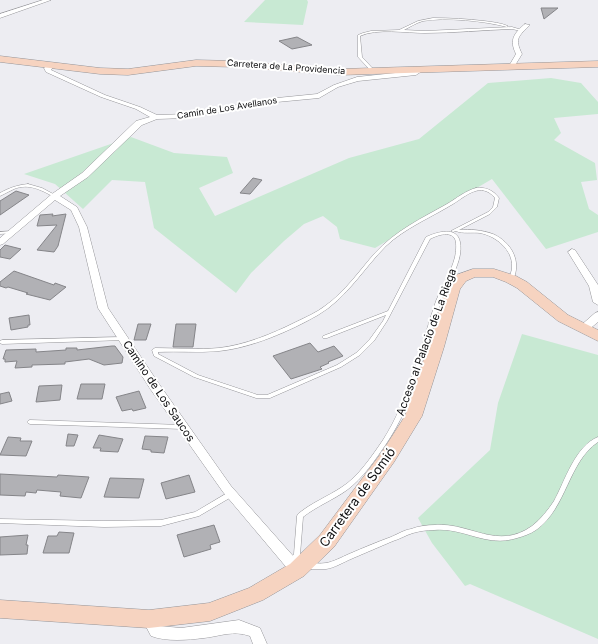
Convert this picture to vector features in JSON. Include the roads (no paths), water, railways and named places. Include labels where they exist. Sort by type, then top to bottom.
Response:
[{"type":"street","points":[[0,16],[48,0]]},
{"type":"street","points":[[514,64],[519,54],[515,46],[517,33],[527,25]]},
{"type":"street","name":"Carretera de La Providencia","points":[[0,59],[100,71],[128,72],[196,64],[222,63],[322,71],[373,71],[514,64],[598,64]]},
{"type":"street","points":[[51,65],[47,68],[48,71],[104,96],[138,108],[156,117]]},
{"type":"street","name":"Camín de Los Avellanos","points":[[0,242],[55,196],[85,175],[107,156],[126,133],[139,123],[156,117],[187,116],[278,100],[319,96],[336,86],[357,79],[416,73],[422,69]]},
{"type":"street","name":"Camino de Los Saucos","points":[[55,196],[74,209],[83,227],[103,308],[123,339],[231,494],[296,566]]},
{"type":"street","points":[[572,252],[594,286],[598,302]]},
{"type":"street","name":"Carretera de Somió","points":[[0,609],[149,619],[210,612],[256,594],[296,566],[327,541],[388,457],[413,416],[436,347],[453,289],[461,278],[473,272],[494,273],[511,279],[522,285],[563,318],[591,332]]},
{"type":"street","points":[[591,332],[598,315]]},
{"type":"street","points":[[149,619],[156,632],[181,634],[239,626],[255,632],[260,644]]},
{"type":"lane","points":[[399,31],[416,22],[432,19],[481,22],[504,25],[521,30]]},
{"type":"lane","points":[[373,71],[360,57],[359,36],[365,33],[512,28]]},
{"type":"lane","points":[[0,195],[12,188],[24,185],[34,185],[55,196]]},
{"type":"lane","points":[[451,232],[489,214],[495,207],[497,198],[494,193],[487,190],[473,190],[403,230],[385,245],[344,294],[317,314],[289,327],[249,342],[227,348],[155,350],[156,355],[196,376],[258,397],[268,397],[339,366],[358,354],[372,340],[389,312],[428,238],[434,235],[451,232],[478,231],[495,237],[507,248],[516,262],[515,271],[511,279]]},
{"type":"lane","points":[[0,233],[12,232]]},
{"type":"lane","name":"Acceso al Palacio de La Riega","points":[[296,566],[300,516],[308,508],[345,488],[356,479],[385,440],[398,418],[408,394],[443,287],[458,255],[459,244],[451,232]]},
{"type":"lane","points":[[325,337],[389,312]]},
{"type":"lane","points":[[2,342],[123,339]]},
{"type":"lane","points":[[30,422],[183,427]]},
{"type":"lane","points":[[296,566],[327,566],[411,531],[424,529],[442,527],[496,540],[511,538],[532,530],[550,514],[578,460],[588,445],[598,439]]},
{"type":"lane","points":[[0,520],[104,524],[161,523],[197,514],[231,494]]}]
